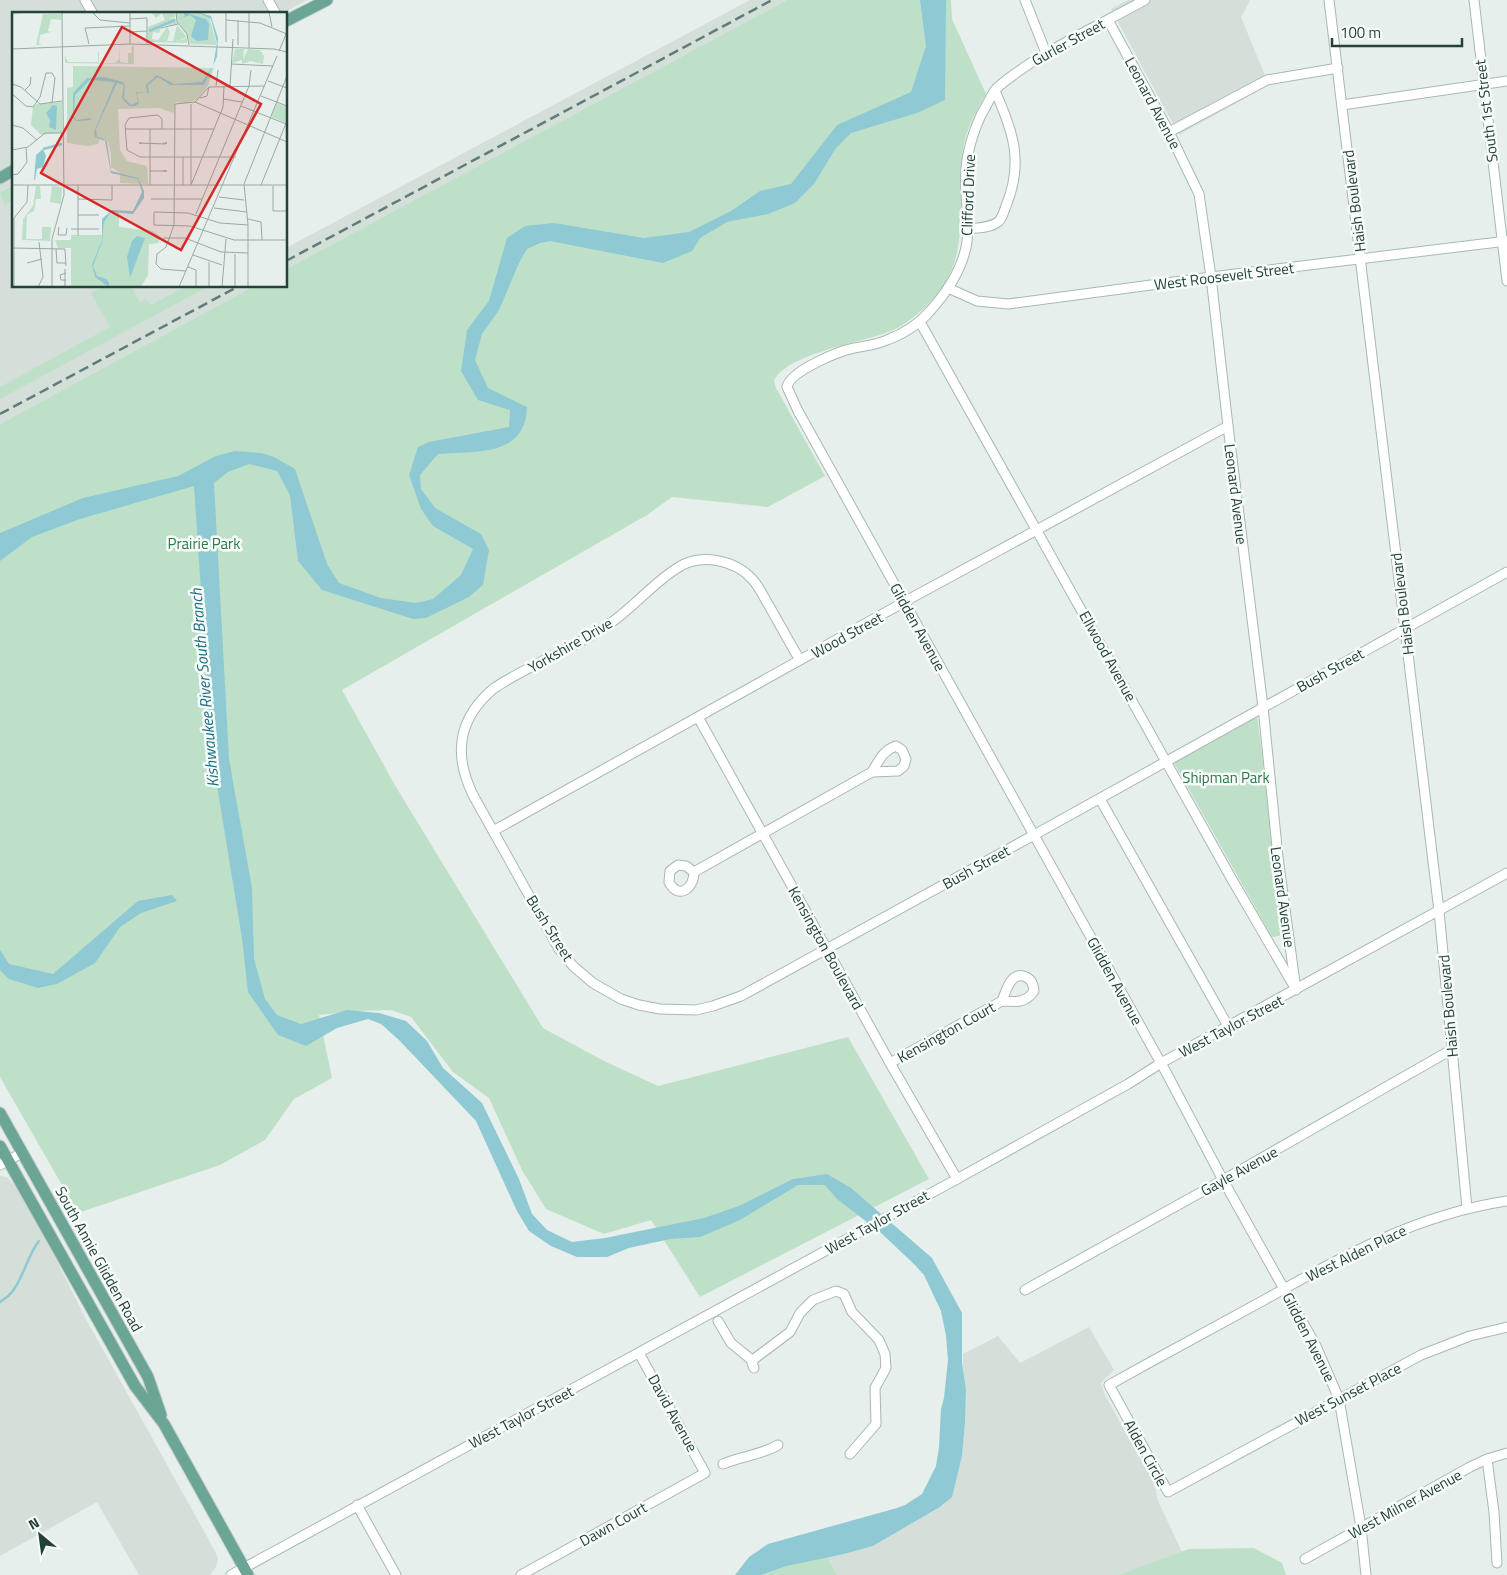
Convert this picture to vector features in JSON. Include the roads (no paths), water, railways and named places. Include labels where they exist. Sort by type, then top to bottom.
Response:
[{"type":"main road","points":[[288,21],[327,0]]},
{"type":"main road","points":[[0,178],[12,171]]},
{"type":"main road","name":"South Annie Glidden Road","points":[[0,1113],[148,1377],[164,1424]]},
{"type":"main road","name":"South Annie Glidden Road","points":[[0,1146],[4,1163],[135,1386],[164,1424],[246,1571]]},
{"type":"street","points":[[86,0],[91,12]]},
{"type":"street","points":[[268,0],[275,12]]},
{"type":"street","points":[[1025,0],[1046,53]]},
{"type":"street","name":"Gurler Street","points":[[995,91],[1011,76],[1046,53],[1146,0]]},
{"type":"street","name":"Haish Boulevard","points":[[1330,0],[1439,911],[1467,1208]]},
{"type":"street","name":"South 1st Street","points":[[1474,0],[1483,83],[1505,242],[1507,281]]},
{"type":"street","name":"Leonard Avenue","points":[[1108,20],[1169,132],[1199,194],[1211,277],[1263,707],[1278,857],[1296,990]]},
{"type":"street","points":[[1169,132],[1267,80],[1338,68]]},
{"type":"street","points":[[1342,105],[1507,81]]},
{"type":"street","points":[[968,229],[991,226],[1000,220],[1008,201],[1013,180],[1016,159],[1014,142],[1005,113],[995,91]]},
{"type":"street","name":"Clifford Drive","points":[[798,411],[787,387],[789,380],[798,373],[827,358],[852,348],[873,345],[890,339],[920,322],[948,288],[956,275],[964,252],[968,229],[967,157],[973,133],[995,91]]},
{"type":"street","name":"West Roosevelt Street","points":[[948,288],[977,301],[1000,305],[1211,277],[1505,242]]},
{"type":"street","name":"Ellwood Avenue","points":[[920,322],[1230,876],[1296,990]]},
{"type":"street","name":"Glidden Avenue","points":[[798,411],[1161,1063],[1223,1180],[1316,1346],[1340,1399],[1361,1527],[1366,1575]]},
{"type":"street","name":"Wood Street","points":[[493,831],[904,602],[1038,531],[1228,426]]},
{"type":"street","name":"Yorkshire Drive","points":[[493,831],[468,784],[461,760],[463,735],[472,712],[493,689],[600,630],[680,566],[697,560],[712,560],[728,563],[748,574],[758,587],[800,660]]},
{"type":"street","name":"Bush Street","points":[[493,831],[555,941],[580,973],[607,992],[632,1003],[650,1008],[696,1010],[713,1006],[741,996],[1100,799],[1507,572]]},
{"type":"street","name":"Kensington Boulevard","points":[[698,717],[890,1064],[957,1179]]},
{"type":"street","points":[[694,872],[872,772]]},
{"type":"street","points":[[1100,799],[1228,1026]]},
{"type":"street","name":"West Taylor Street","points":[[231,1575],[246,1571],[357,1506],[957,1179],[1128,1084],[1161,1063],[1507,873]]},
{"type":"street","name":"Kensington Court","points":[[890,1064],[1002,1001]]},
{"type":"street","name":"Gayle Avenue","points":[[1024,1290],[1452,1050]]},
{"type":"street","points":[[0,1146],[14,1139]]},
{"type":"street","points":[[4,1163],[22,1153]]},
{"type":"street","name":"West Alden Place","points":[[1109,1385],[1284,1288],[1370,1243],[1412,1226],[1467,1208],[1507,1201]]},
{"type":"street","points":[[718,1321],[731,1343],[754,1365],[759,1354],[790,1332],[800,1313],[813,1300],[836,1291],[844,1294],[852,1312],[879,1340],[885,1354],[886,1368],[875,1388],[876,1424],[850,1454]]},
{"type":"street","name":"West Sunset Place","points":[[1196,1477],[1383,1375],[1446,1344],[1507,1327]]},
{"type":"street","name":"David Avenue","points":[[639,1353],[705,1473]]},
{"type":"street","name":"Alden Circle","points":[[1109,1385],[1168,1492],[1196,1477]]},
{"type":"street","points":[[724,1464],[763,1453],[778,1446]]},
{"type":"street","name":"West Milner Avenue","points":[[1304,1559],[1487,1459],[1507,1453]]},
{"type":"street","points":[[1487,1459],[1494,1512],[1497,1563]]},
{"type":"street","name":"Dawn Court","points":[[521,1575],[705,1473]]},
{"type":"street","points":[[357,1506],[396,1575]]},
{"type":"water","points":[[920,0],[946,0],[945,100],[917,113],[851,133],[836,148],[814,184],[795,203],[768,214],[727,222],[700,238],[692,251],[663,263],[550,241],[527,249],[499,310],[482,334],[475,360],[488,388],[527,407],[524,423],[518,435],[508,443],[496,448],[482,451],[438,454],[420,475],[421,489],[435,508],[481,534],[489,550],[483,585],[469,597],[426,618],[413,619],[322,590],[298,561],[290,495],[277,471],[249,464],[228,472],[214,483],[229,759],[252,888],[254,959],[265,999],[277,1015],[301,1024],[347,1010],[379,1013],[406,1021],[427,1041],[443,1068],[482,1103],[519,1179],[532,1214],[547,1230],[572,1242],[605,1238],[704,1218],[739,1206],[793,1179],[827,1174],[851,1188],[932,1258],[962,1313],[962,1363],[966,1390],[965,1423],[962,1456],[952,1497],[940,1507],[873,1546],[787,1566],[761,1575],[735,1575],[749,1557],[768,1544],[897,1508],[922,1494],[936,1466],[948,1360],[941,1311],[924,1275],[880,1232],[837,1199],[825,1185],[798,1185],[740,1220],[700,1237],[670,1239],[629,1248],[607,1257],[577,1257],[551,1246],[529,1231],[517,1211],[476,1121],[399,1040],[381,1024],[368,1019],[337,1028],[306,1046],[278,1035],[248,992],[242,938],[212,755],[194,486],[80,519],[32,537],[0,561],[0,533],[83,498],[178,476],[216,456],[235,451],[261,453],[274,457],[295,469],[327,564],[339,583],[381,598],[416,603],[433,599],[461,575],[473,549],[433,526],[421,509],[409,475],[418,447],[429,442],[509,427],[510,410],[478,400],[461,371],[467,330],[489,301],[507,238],[525,226],[554,223],[644,238],[689,232],[731,211],[760,191],[791,184],[837,125],[911,92],[926,46]]},
{"type":"water","points":[[172,895],[177,901],[141,913],[120,927],[95,963],[57,984],[38,988],[9,979],[0,970],[0,950],[9,964],[53,974],[138,901]]},
{"type":"waterway","points":[[0,1302],[16,1286],[31,1253],[39,1241]]},
{"type":"railway","points":[[288,260],[772,0]]},
{"type":"railway","points":[[0,414],[235,288]]},
{"type":"park label","name":"Prairie Park","points":[[204,543]]},
{"type":"park label","name":"Shipman Park","points":[[1226,777]]},
{"type":"water label","name":"Kishwaukee River South Branch","points":[[204,688]]}]
